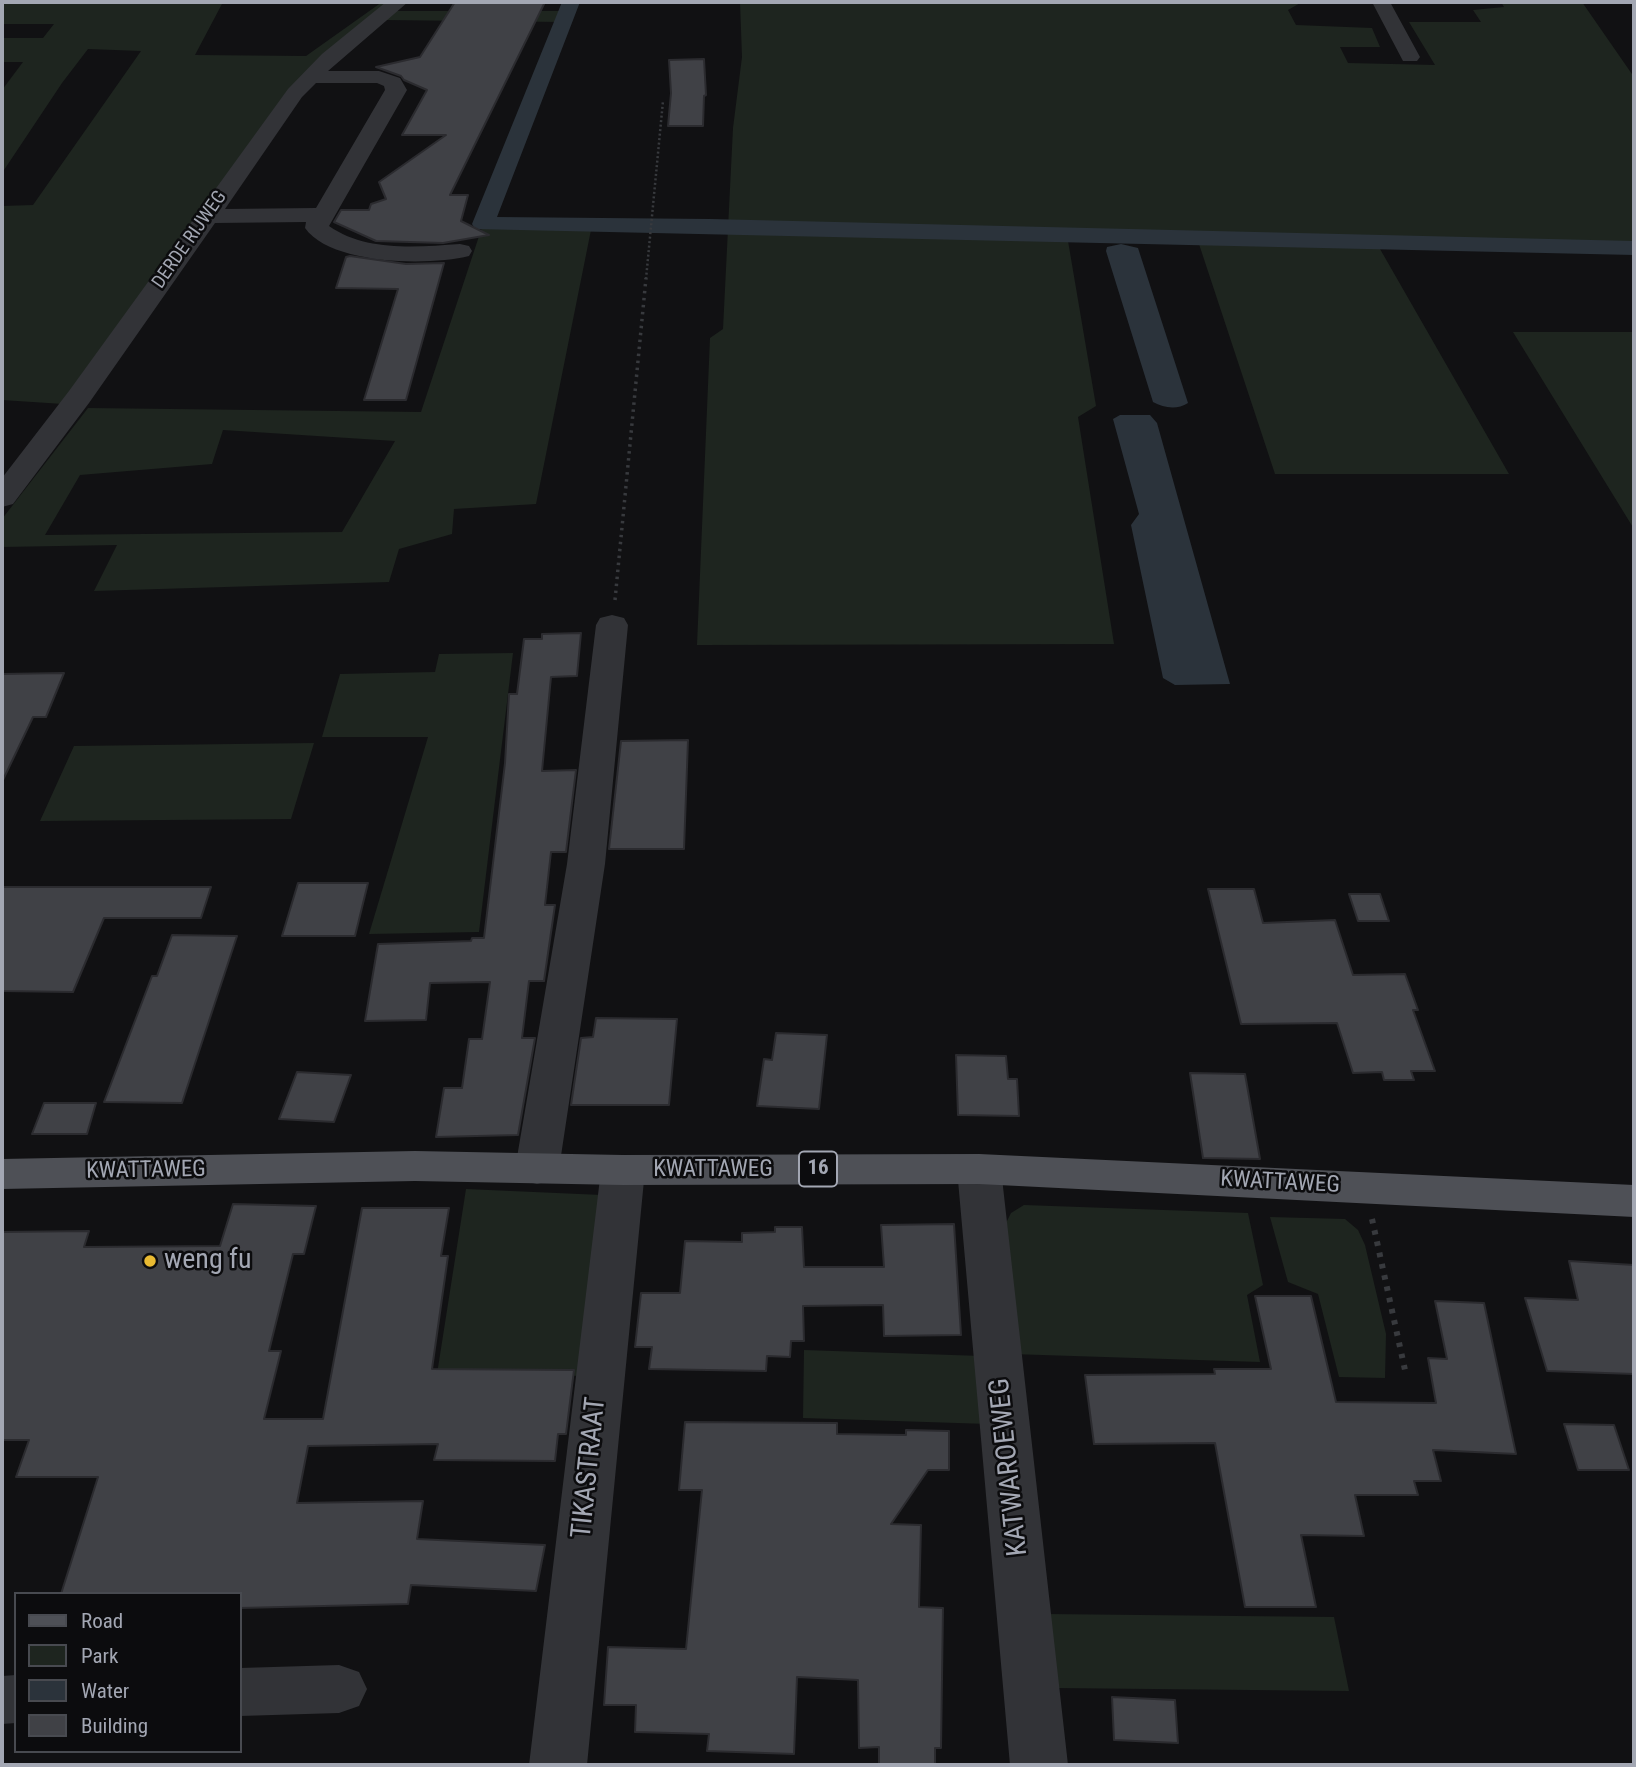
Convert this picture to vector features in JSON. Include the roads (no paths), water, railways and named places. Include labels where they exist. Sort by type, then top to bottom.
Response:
[{"type":"main road","name":"KWATTAWEG","points":[[2,1174],[301,1167],[979,1169],[1634,1201]]},
{"type":"street","name":"DERDE RIJWEG","points":[[2,498],[79,397],[295,93],[329,58],[398,2]]},
{"type":"street","points":[[1381,2],[1410,57]]},
{"type":"street","points":[[310,77],[379,77],[393,82],[396,90],[318,222],[317,228],[325,236],[375,251],[460,251]]},
{"type":"street","points":[[207,216],[324,215]]},
{"type":"street","points":[[537,1169],[586,864],[612,625]]},
{"type":"street","name":"KATWAROEWEG","points":[[979,1169],[1039,1765]]},
{"type":"street","name":"TIKASTRAAT","points":[[558,1765],[623,1170]]},
{"type":"street","points":[[242,1692],[339,1689]]},
{"type":"water","points":[[1121,244],[1138,248],[1188,403],[1179,407],[1162,406],[1153,402],[1106,251],[1107,247]]},
{"type":"water","points":[[1120,415],[1150,415],[1157,423],[1230,684],[1175,685],[1163,678],[1131,525],[1139,514],[1113,419]]},
{"type":"waterway","points":[[571,2],[483,224],[710,226],[1634,248]]},
{"type":"place","name":"weng fu","points":[[150,1261]]}]
